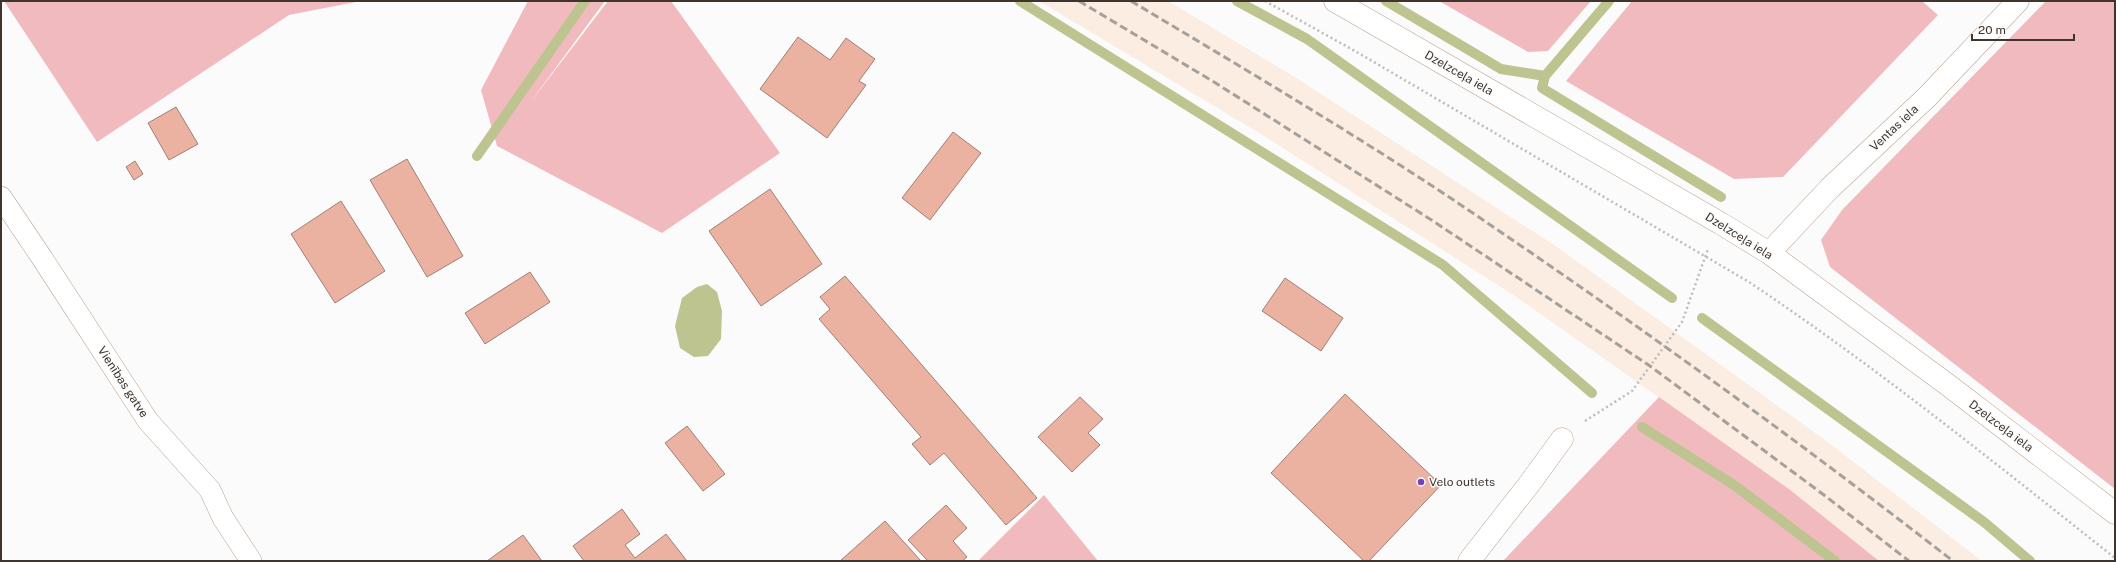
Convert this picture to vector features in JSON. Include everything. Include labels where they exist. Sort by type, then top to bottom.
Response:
[{"type":"street","name":"Dzelzceļa iela","points":[[1335,1],[1706,215],[1769,253],[1948,385],[2115,513]]},
{"type":"street","name":"Ventas iela","points":[[1769,253],[1830,188],[1927,97],[2018,1]]},
{"type":"street","points":[[1469,561],[1530,483],[1562,439]]},
{"type":"lane","name":"Vienības gatve","points":[[1,197],[148,421],[210,490],[223,518],[251,561]]},
{"type":"path","points":[[1265,1],[1362,55],[1749,282],[1806,320],[1951,429],[2115,558]]},
{"type":"path","points":[[1562,439],[1585,421],[1632,391],[1682,322]]},
{"type":"shaded area","points":[[4,1],[361,1],[289,15],[97,142]]},
{"type":"shaded area","points":[[528,1],[605,1],[529,104],[608,1],[671,1],[780,153],[662,233],[497,146],[481,90]]},
{"type":"shaded area","points":[[1039,1],[1168,1],[1298,79],[1557,247],[1825,440],[1982,561],[1879,561],[1789,489],[1515,296],[1269,139]]},
{"type":"shaded area","points":[[1439,1],[1591,1],[1548,51],[1528,52]]},
{"type":"shaded area","points":[[1632,1],[1922,1],[1938,15],[1783,177],[1734,179],[1566,81]]},
{"type":"shaded area","points":[[2046,1],[2113,1],[2115,3],[2115,489],[1830,267],[1821,240],[1842,210]]},
{"type":"shaded area","points":[[707,284],[717,292],[722,311],[721,339],[708,356],[694,357],[680,348],[675,326],[682,298],[697,287]]},
{"type":"shaded area","points":[[1659,397],[1789,489],[1879,561],[1503,561]]},
{"type":"shaded area","points":[[1044,495],[1098,561],[978,561]]},
{"type":"building","points":[[798,37],[830,60],[846,38],[875,59],[859,81],[866,85],[827,138],[760,89]]},
{"type":"building","points":[[176,107],[198,144],[169,160],[148,123]]},
{"type":"building","points":[[953,132],[981,153],[930,220],[902,198]]},
{"type":"building","points":[[407,159],[463,256],[427,277],[370,180]]},
{"type":"building","points":[[135,161],[143,174],[134,180],[126,167]]},
{"type":"building","points":[[770,189],[822,264],[761,306],[709,231]]},
{"type":"building","points":[[341,201],[385,271],[335,303],[291,234]]},
{"type":"building","points":[[530,272],[550,302],[485,344],[465,313]]},
{"type":"building","points":[[845,276],[1037,498],[1006,525],[944,453],[930,465],[912,444],[921,437],[819,319],[830,309],[820,297]]},
{"type":"building","points":[[1285,278],[1343,318],[1321,351],[1262,311]]},
{"type":"building","points":[[1345,394],[1441,485],[1369,561],[1364,561],[1271,473]]},
{"type":"building","points":[[1080,397],[1103,419],[1088,433],[1100,445],[1072,472],[1038,437]]},
{"type":"building","points":[[687,426],[725,474],[703,491],[665,443]]},
{"type":"building","points":[[946,505],[967,528],[953,541],[967,557],[962,561],[928,561],[908,540]]},
{"type":"building","points":[[622,509],[640,534],[625,545],[635,558],[666,534],[687,561],[584,561],[573,546]]},
{"type":"building","points":[[885,521],[921,561],[840,561]]},
{"type":"building","points":[[523,535],[542,561],[487,561]]},
{"type":"waterway","points":[[477,156],[585,1]]},
{"type":"waterway","points":[[1020,1],[1443,265],[1592,393]]},
{"type":"waterway","points":[[1237,1],[1307,39],[1672,298]]},
{"type":"waterway","points":[[1386,1],[1501,69],[1545,76]]},
{"type":"waterway","points":[[1609,1],[1545,76],[1542,88],[1721,197]]},
{"type":"waterway","points":[[1702,318],[1984,522],[2030,561]]},
{"type":"waterway","points":[[1642,427],[1734,485],[1835,561]]},
{"type":"railway","points":[[1079,1],[1214,82],[1433,221],[1650,366],[1824,495],[1909,561]]},
{"type":"railway","points":[[1131,1],[1368,145],[1511,239],[1639,328],[1766,420],[1953,561]]},
{"type":"place","name":"Velo outlets","points":[[1421,482]]}]
